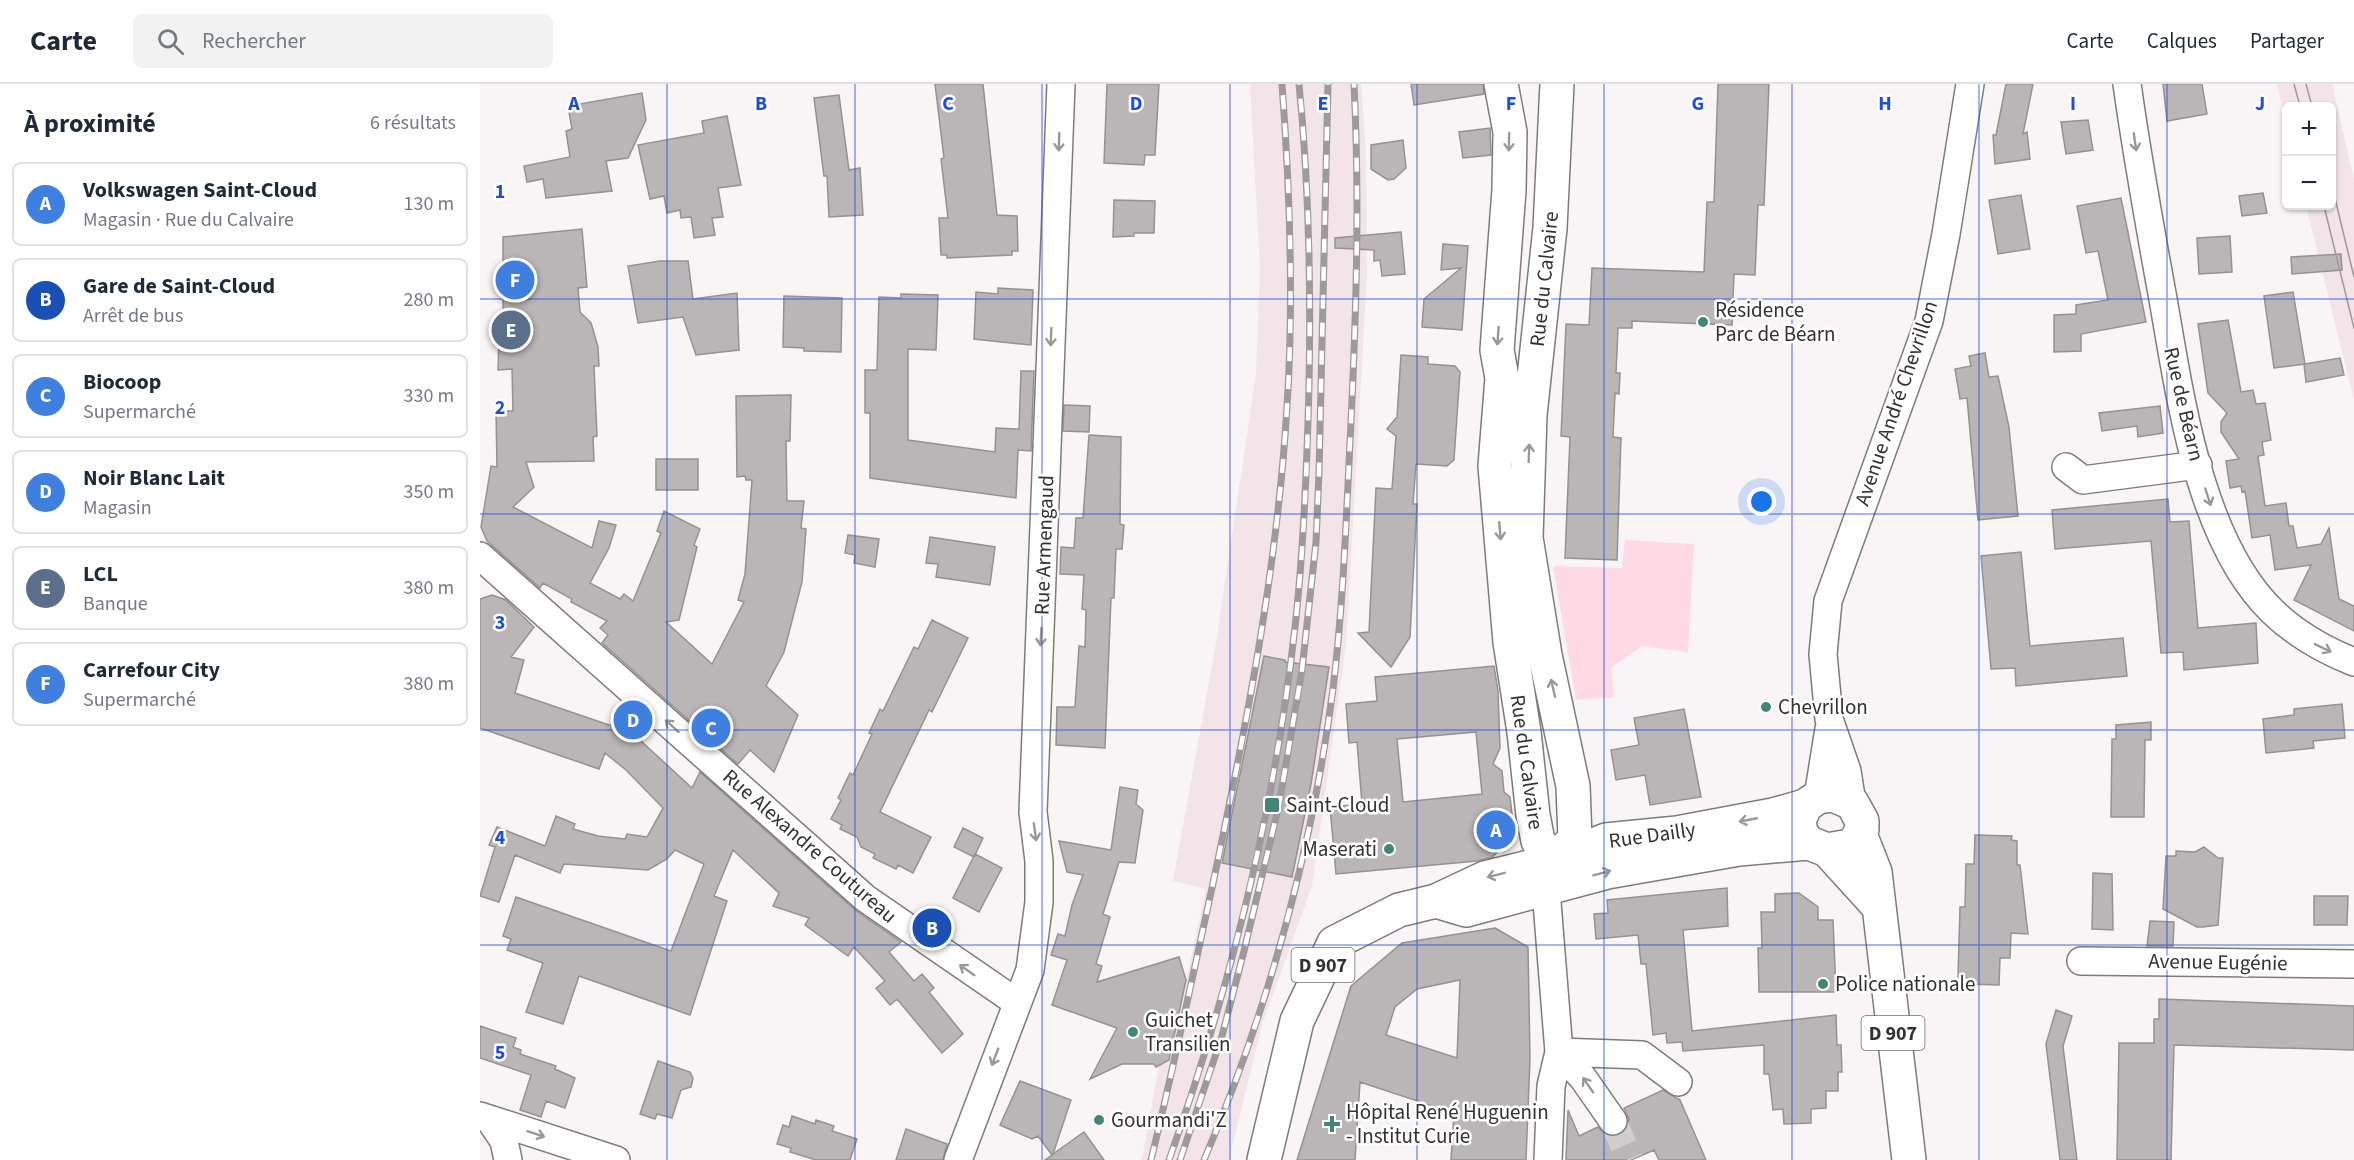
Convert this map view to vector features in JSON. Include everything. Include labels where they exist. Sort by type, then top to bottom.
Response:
[{"type":"main road","name":"Rue du Calvaire","points":[[1501,84],[1510,144],[1497,350],[1502,378],[1495,466],[1510,642],[1538,841],[1550,876]]},
{"type":"main road","name":"Rue du Calvaire","points":[[1550,876],[1575,839],[1573,786],[1545,655],[1526,538],[1530,416],[1550,228],[1557,84]]},
{"type":"main road","name":"Rue Dailly","points":[[1264,1160],[1297,1021],[1334,943],[1399,910],[1436,901],[1485,878],[1550,876],[1607,872],[1682,857],[1758,846],[1850,846],[1856,818],[1833,795],[1773,815],[1677,833],[1606,840],[1550,876]]},
{"type":"main road","points":[[1812,801],[1799,821],[1802,833],[1877,905]]},
{"type":"main road","name":"D 907","points":[[1856,818],[1875,872],[1877,905],[1909,1160]]},
{"type":"street","name":"Rue Armengaud","points":[[958,1160],[1030,970],[1039,902],[1039,861],[1033,812],[1061,84]]},
{"type":"street","name":"Avenue André Chevrillon","points":[[1856,818],[1847,771],[1830,719],[1823,654],[1828,601],[1929,321],[1946,234],[1970,84]]},
{"type":"street","name":"Rue de Béarn","points":[[2127,84],[2140,175],[2179,400],[2198,465],[2225,542],[2246,578],[2273,612],[2317,646],[2354,662]]},
{"type":"street","points":[[2066,467],[2083,480],[2198,465]]},
{"type":"street","name":"Rue Alexandre Coutureau","points":[[480,556],[865,898],[1016,1002]]},
{"type":"street","name":"Avenue André Chevrillon","points":[[1812,801],[1830,719]]},
{"type":"street","points":[[1524,732],[1562,726]]},
{"type":"street","points":[[1548,1160],[1551,1086],[1559,1052],[1550,876]]},
{"type":"street","name":"Avenue Eugénie","points":[[2081,961],[2354,964]]},
{"type":"street","points":[[1559,1052],[1642,1055],[1678,1082]]},
{"type":"street","points":[[1559,1052],[1583,1078],[1613,1121]]},
{"type":"street","points":[[485,1118],[504,1141],[508,1160]]},
{"type":"street","points":[[485,1118],[616,1160]]},
{"type":"shaded area","points":[[1250,84],[1361,84],[1366,152],[1367,273],[1346,645],[1312,886],[1262,1025],[1229,1160],[1142,1160],[1159,1065],[1169,1060],[1206,889],[1173,881],[1215,649],[1256,374],[1260,268]]},
{"type":"shaded area","points":[[2277,84],[2332,84],[2354,179],[2354,400],[2307,210],[2336,210],[2336,102],[2282,102],[2282,106]]},
{"type":"shaded area","points":[[1625,540],[1694,544],[1688,652],[1642,646],[1611,668],[1614,697],[1576,700],[1553,566],[1622,568]]},
{"type":"building","points":[[935,84],[983,84],[997,215],[1017,216],[1018,251],[1012,251],[1012,255],[947,258],[947,255],[941,255],[939,218],[948,218],[941,159],[944,158]]},
{"type":"building","points":[[1107,84],[1159,84],[1155,155],[1145,155],[1144,165],[1104,163]]},
{"type":"building","points":[[1411,84],[1483,84],[1484,94],[1414,105]]},
{"type":"building","name":"Résidence Parc de Béarn","points":[[1718,84],[1769,84],[1764,205],[1758,205],[1755,275],[1734,274],[1732,325],[1632,321],[1632,328],[1618,328],[1616,373],[1620,373],[1619,394],[1615,393],[1613,437],[1621,438],[1617,560],[1565,558],[1570,437],[1561,436],[1566,324],[1589,325],[1592,268],[1704,272],[1707,202],[1714,202]]},
{"type":"building","points":[[2006,84],[2033,84],[2023,134],[2027,132],[2030,159],[1995,164],[1993,135],[1996,135]]},
{"type":"building","points":[[2163,84],[2202,84],[2207,114],[2167,121]]},
{"type":"building","points":[[642,93],[646,120],[628,158],[606,161],[612,191],[546,198],[543,179],[527,182],[524,166],[570,157],[566,131],[572,129],[568,106]]},
{"type":"building","points":[[839,95],[849,170],[860,168],[863,215],[829,217],[827,176],[824,176],[814,98]]},
{"type":"building","points":[[727,116],[741,185],[718,188],[723,217],[712,218],[715,235],[694,238],[691,217],[681,218],[680,210],[667,213],[664,196],[650,199],[638,145],[704,133],[702,121]]},
{"type":"building","points":[[2088,120],[2093,150],[2066,154],[2061,122]]},
{"type":"building","points":[[1490,128],[1491,155],[1463,158],[1459,132]]},
{"type":"building","points":[[1403,140],[1406,168],[1394,179],[1388,180],[1371,169],[1371,145]]},
{"type":"building","points":[[2263,193],[2267,213],[2242,216],[2239,196]]},
{"type":"building","points":[[2021,195],[2030,249],[1998,254],[1989,200]]},
{"type":"building","points":[[2121,198],[2146,322],[2081,334],[2081,351],[2054,352],[2054,315],[2076,314],[2076,305],[2108,300],[2098,251],[2086,253],[2077,206]]},
{"type":"building","points":[[1114,200],[1155,201],[1154,233],[1134,233],[1134,236],[1113,237]]},
{"type":"building","points":[[582,229],[587,287],[578,288],[580,312],[591,323],[598,347],[599,366],[594,366],[597,436],[593,437],[594,461],[526,462],[534,487],[513,507],[592,548],[599,521],[616,525],[609,548],[590,583],[620,599],[624,594],[633,601],[661,533],[657,531],[664,511],[700,529],[694,545],[697,547],[679,620],[666,622],[712,664],[744,602],[738,600],[745,574],[752,480],[746,480],[745,476],[737,477],[736,396],[791,395],[790,441],[786,441],[787,501],[804,501],[801,528],[806,529],[802,582],[784,652],[766,686],[798,715],[774,772],[750,750],[738,764],[602,643],[608,635],[600,628],[607,621],[571,602],[572,599],[543,583],[540,588],[487,541],[481,527],[491,466],[497,467],[496,411],[513,411],[512,369],[498,370],[500,311],[503,311],[503,237]]},
{"type":"building","points":[[1401,232],[1405,274],[1382,276],[1380,260],[1374,261],[1374,250],[1335,248],[1335,238]]},
{"type":"building","points":[[2230,236],[2232,272],[2199,274],[2197,238]]},
{"type":"building","points":[[1443,244],[1468,246],[1462,330],[1422,327],[1424,299],[1461,268],[1441,270]]},
{"type":"building","points":[[2341,254],[2342,270],[2292,274],[2291,257]]},
{"type":"building","points":[[660,261],[688,261],[693,299],[737,293],[739,350],[696,355],[683,317],[638,323],[628,266]]},
{"type":"building","points":[[998,288],[1033,290],[1031,345],[974,339],[976,292],[998,294]]},
{"type":"building","points":[[2293,292],[2305,364],[2274,368],[2264,296]]},
{"type":"building","points":[[901,294],[938,295],[936,350],[908,349],[908,440],[995,452],[996,428],[1019,429],[1021,371],[1034,371],[1031,451],[1018,450],[1016,498],[870,478],[870,413],[865,413],[865,370],[877,370],[879,297],[901,298]]},
{"type":"building","points":[[784,296],[842,298],[841,352],[804,351],[804,348],[783,347]]},
{"type":"building","points":[[2228,320],[2241,392],[2253,390],[2256,404],[2265,403],[2271,440],[2262,442],[2264,455],[2258,456],[2265,506],[2286,503],[2289,526],[2293,526],[2297,548],[2321,544],[2329,528],[2339,599],[2354,606],[2354,631],[2294,600],[2311,565],[2275,570],[2270,535],[2252,538],[2245,491],[2242,492],[2241,486],[2230,488],[2226,461],[2239,459],[2221,432],[2221,422],[2227,413],[2208,393],[2198,324]]},
{"type":"building","points":[[1985,353],[1989,377],[1998,376],[2009,427],[2018,516],[1978,520],[1967,398],[1960,399],[1955,369],[1971,366],[1969,356]]},
{"type":"building","points":[[1401,355],[1428,357],[1428,364],[1455,366],[1460,372],[1454,460],[1447,466],[1416,464],[1413,504],[1417,504],[1410,637],[1391,667],[1358,633],[1369,632],[1376,488],[1392,489],[1396,436],[1387,429],[1397,417]]},
{"type":"building","points":[[2340,358],[2344,375],[2306,382],[2304,364]]},
{"type":"building","points":[[1064,405],[1090,406],[1089,432],[1063,431]]},
{"type":"building","points":[[2160,406],[2163,433],[2138,437],[2137,426],[2102,431],[2099,413]]},
{"type":"building","points":[[1089,435],[1121,437],[1120,524],[1124,525],[1122,549],[1116,549],[1114,598],[1111,598],[1105,748],[1056,745],[1057,707],[1075,707],[1079,646],[1085,647],[1086,610],[1082,609],[1084,575],[1060,574],[1061,547],[1074,548],[1076,518],[1083,518]]},
{"type":"building","points":[[656,459],[698,459],[698,490],[656,490]]},
{"type":"building","points":[[2168,499],[2170,522],[2189,521],[2198,628],[2256,623],[2258,663],[2184,670],[2183,652],[2161,653],[2151,541],[2055,549],[2052,510]]},
{"type":"building","points":[[848,535],[879,539],[875,567],[854,563],[855,555],[845,553]]},
{"type":"building","points":[[930,537],[995,547],[990,585],[936,577],[938,564],[926,563]]},
{"type":"building","points":[[2021,552],[2030,646],[2123,638],[2127,676],[2016,686],[2015,668],[1991,669],[1981,556]]},
{"type":"building","points":[[492,595],[506,600],[534,627],[511,657],[524,660],[515,693],[615,727],[623,705],[644,723],[642,742],[692,788],[700,772],[855,910],[901,942],[889,952],[914,981],[922,974],[934,988],[929,992],[963,1034],[942,1053],[897,999],[890,1005],[876,988],[885,981],[854,947],[848,956],[805,925],[809,918],[773,906],[779,893],[733,850],[714,896],[727,901],[690,1015],[579,976],[563,1024],[526,1012],[543,963],[507,950],[511,939],[503,936],[516,897],[671,951],[704,864],[675,850],[667,859],[648,870],[564,864],[560,873],[515,855],[499,902],[480,896],[495,847],[489,845],[497,827],[545,846],[556,816],[575,824],[573,829],[598,836],[625,839],[627,834],[647,837],[663,808],[626,770],[605,753],[599,769],[480,728],[480,599]]},
{"type":"building","points":[[932,620],[968,638],[932,712],[929,710],[880,812],[931,837],[913,873],[898,865],[896,869],[873,858],[875,854],[861,847],[857,837],[840,829],[842,825],[831,819],[841,800],[838,798],[850,773],[853,775],[872,734],[869,733],[880,709],[883,711],[914,647],[918,649]]},
{"type":"building","points":[[1264,656],[1285,660],[1285,662],[1329,667],[1311,784],[1292,877],[1222,863]]},
{"type":"building","points":[[1494,666],[1498,691],[1500,748],[1493,764],[1502,771],[1504,792],[1510,797],[1514,831],[1493,857],[1477,861],[1336,874],[1330,807],[1362,804],[1357,742],[1349,743],[1346,704],[1377,701],[1375,677]],"holes":[[[1476,732],[1482,794],[1403,802],[1397,739]]]},
{"type":"building","points":[[2342,704],[2345,738],[2313,741],[2314,748],[2266,753],[2263,719],[2294,715],[2294,709]]},
{"type":"building","points":[[1684,709],[1701,797],[1650,805],[1645,775],[1616,780],[1611,750],[1639,745],[1634,718]]},
{"type":"building","points":[[2151,722],[2151,740],[2145,740],[2144,817],[2111,817],[2112,739],[2116,739],[2116,725]]},
{"type":"building","points":[[1120,787],[1138,790],[1136,804],[1143,810],[1135,863],[1119,862],[1103,914],[1110,917],[1096,964],[1102,966],[1097,982],[1179,957],[1186,980],[1169,1060],[1156,1067],[1154,1064],[1122,1064],[1090,1079],[1117,1028],[1052,1005],[1067,960],[1051,955],[1058,934],[1065,936],[1072,905],[1083,875],[1067,872],[1059,841],[1111,850]]},
{"type":"building","points":[[963,828],[983,838],[974,857],[954,847]]},
{"type":"building","points":[[1975,835],[2012,836],[2011,840],[2017,841],[2017,865],[2020,865],[2028,934],[2011,933],[2010,958],[2000,958],[1999,985],[1969,984],[1969,978],[1958,977],[1960,907],[1965,907],[1966,864],[1974,864]]},
{"type":"building","points":[[2204,847],[2218,858],[2223,858],[2218,925],[2197,927],[2163,909],[2166,856],[2176,856],[2176,851],[2195,852]]},
{"type":"building","points":[[975,854],[1002,868],[979,912],[953,898]]},
{"type":"building","points":[[2093,873],[2112,874],[2113,930],[2092,929]]},
{"type":"building","points":[[1727,888],[1728,926],[1683,930],[1692,1031],[1836,1015],[1837,1045],[1841,1045],[1842,1072],[1838,1072],[1838,1091],[1826,1091],[1826,1108],[1811,1109],[1811,1123],[1784,1124],[1783,1109],[1773,1110],[1769,1074],[1764,1074],[1764,1045],[1683,1051],[1682,1042],[1667,1043],[1666,1033],[1653,1035],[1646,964],[1641,964],[1638,935],[1596,939],[1594,914],[1608,913],[1607,900]]},
{"type":"building","points":[[1799,893],[1818,907],[1818,920],[1833,920],[1836,992],[1759,992],[1758,948],[1762,948],[1761,912],[1775,912],[1775,894]]},
{"type":"building","points":[[2314,896],[2348,896],[2347,925],[2314,925]]},
{"type":"building","points":[[2150,921],[2174,922],[2173,946],[2147,946]]},
{"type":"building","points":[[1495,928],[1528,947],[1530,1058],[1526,1160],[1451,1160],[1454,1113],[1360,1082],[1355,1160],[1297,1160],[1351,986],[1402,943]],"holes":[[[1460,980],[1457,1058],[1386,1035],[1395,1007],[1417,989]]]},
{"type":"building","points":[[2159,999],[2354,1006],[2354,1050],[2174,1045],[2171,1160],[2117,1160],[2119,1043],[2154,1043],[2154,1019],[2159,1019]]},
{"type":"building","points":[[2056,1010],[2072,1016],[2063,1046],[2077,1160],[2060,1160],[2046,1044]]},
{"type":"building","points":[[480,1026],[516,1038],[513,1047],[521,1050],[520,1054],[556,1066],[555,1069],[575,1078],[565,1108],[546,1101],[541,1117],[520,1110],[531,1075],[480,1058]]},
{"type":"building","points":[[658,1061],[690,1072],[693,1078],[691,1087],[681,1090],[672,1118],[657,1114],[655,1119],[640,1114]]},
{"type":"building","points":[[1020,1081],[1071,1100],[1053,1154],[1084,1132],[1104,1160],[1045,1160],[1052,1155],[1038,1136],[1032,1139],[1000,1125]]},
{"type":"building","points":[[1663,1090],[1680,1100],[1706,1160],[1659,1160],[1654,1150],[1631,1160],[1566,1160],[1568,1110],[1579,1136],[1598,1127],[1606,1135],[1615,1137],[1622,1134],[1627,1127],[1629,1119],[1624,1108]]},
{"type":"building","points":[[792,1116],[815,1124],[816,1120],[834,1126],[832,1131],[857,1139],[850,1160],[816,1160],[790,1152],[791,1148],[777,1144],[783,1125],[789,1127]]},
{"type":"building","points":[[906,1129],[947,1144],[943,1160],[896,1160]]},
{"type":"tunnel","points":[[1613,1121],[1630,1160]]},
{"type":"tram line","points":[[2294,84],[2299,102]]},
{"type":"tram line","points":[[2306,84],[2311,102]]},
{"type":"tram line","points":[[2336,203],[2354,277]]},
{"type":"tram line","points":[[2325,210],[2354,328]]},
{"type":"railway","points":[[1151,1160],[1237,768],[1276,529],[1287,407],[1291,286],[1282,84]]},
{"type":"railway","points":[[1169,1160],[1212,1030],[1247,897],[1275,762],[1295,627],[1305,506],[1310,348],[1307,197],[1299,84]]},
{"type":"railway","points":[[1180,1160],[1222,1036],[1244,951],[1279,805],[1302,670],[1316,542],[1328,84]]},
{"type":"railway","points":[[1204,1160],[1248,1046],[1285,929],[1313,809],[1333,689],[1344,565],[1354,352],[1357,218],[1354,84]]},
{"type":"place","name":"Carrefour City","points":[[515,280]]},
{"type":"place","name":"Résidence Parc de Béarn","points":[[1703,322]]},
{"type":"place","name":"LCL","points":[[511,330]]},
{"type":"place","name":"Chevrillon","points":[[1766,707]]},
{"type":"place","name":"Noir Blanc Lait","points":[[633,720]]},
{"type":"place","name":"Biocoop","points":[[711,728]]},
{"type":"place","name":"Saint-Cloud","points":[[1272,805]]},
{"type":"place","name":"Volkswagen Saint-Cloud","points":[[1496,830]]},
{"type":"place","name":"Maserati","points":[[1389,849]]},
{"type":"place","name":"Gare de Saint-Cloud","points":[[932,928]]},
{"type":"place","name":"Police nationale","points":[[1823,984]]},
{"type":"place","name":"Guichet Transilien","points":[[1133,1032]]},
{"type":"place","name":"Gourmandi'Z","points":[[1099,1120]]},
{"type":"place","name":"Hôpital René Huguenin - Institut Curie","points":[[1332,1124]]}]
